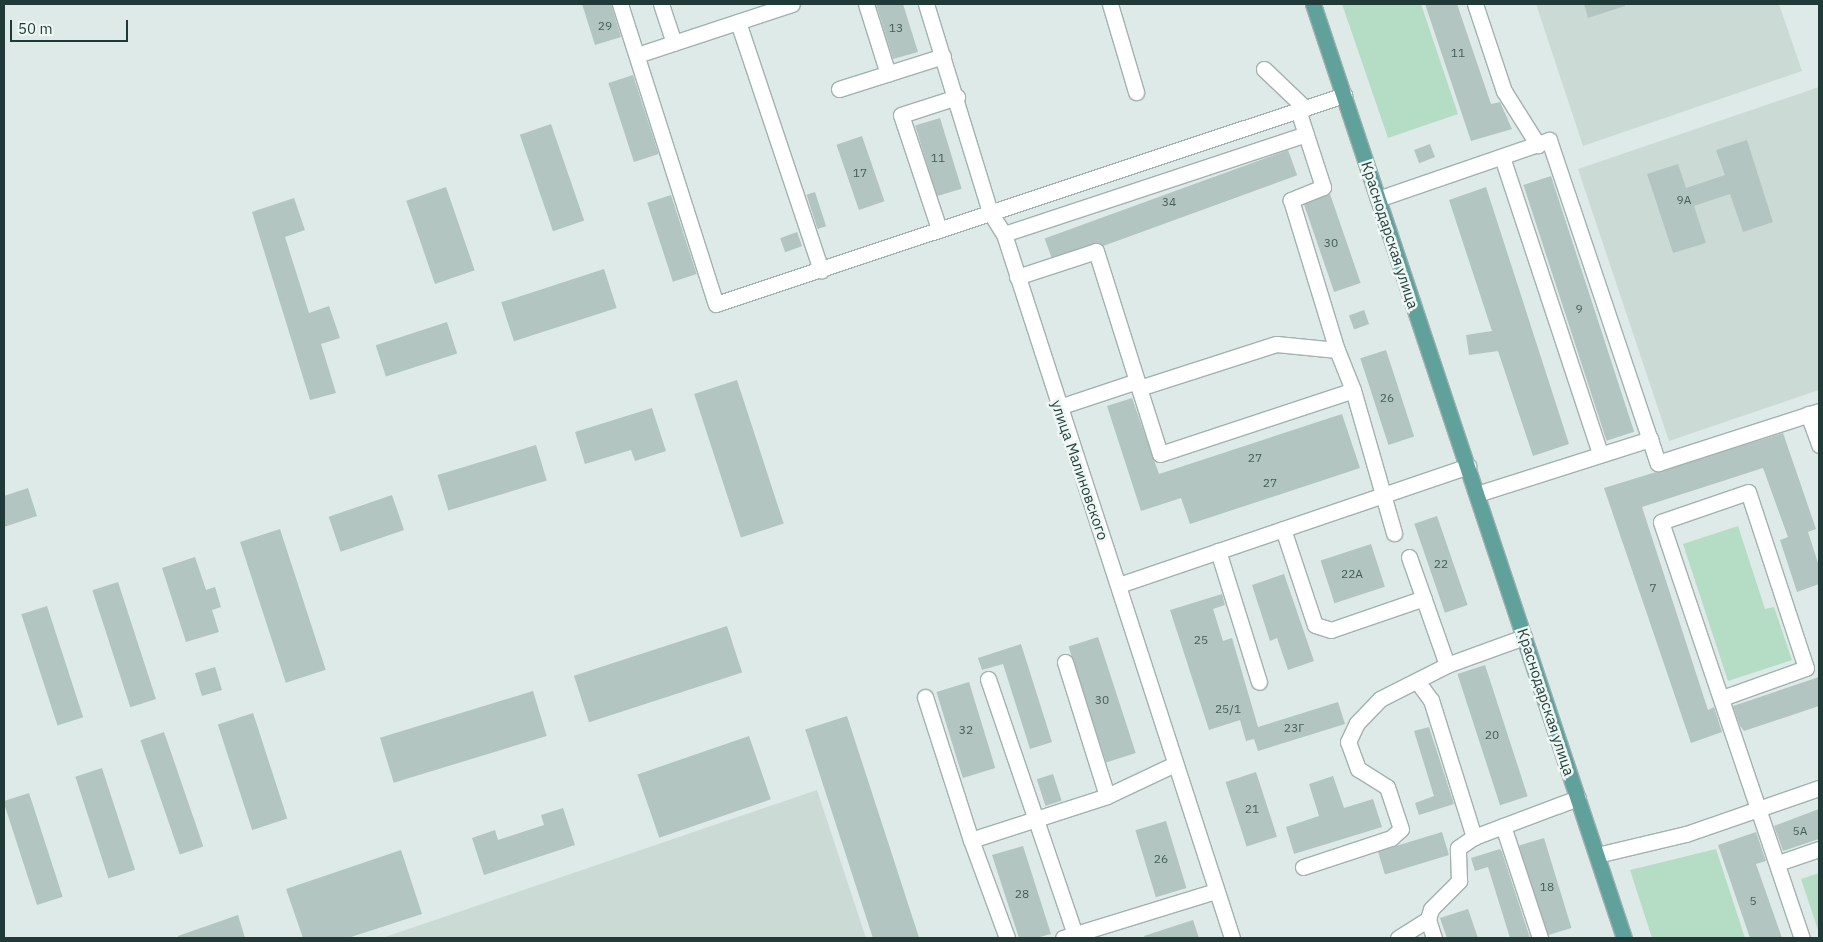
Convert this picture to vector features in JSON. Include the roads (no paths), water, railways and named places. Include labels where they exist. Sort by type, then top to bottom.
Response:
[{"type":"main road","name":"Краснодарская улица","points":[[1313,4],[1624,938]]},
{"type":"street","points":[[620,4],[716,304],[1344,95]]},
{"type":"street","points":[[662,4],[674,43]]},
{"type":"street","points":[[637,55],[792,4]]},
{"type":"street","points":[[866,4],[888,74]]},
{"type":"street","name":"улица Малиновского","points":[[926,4],[990,212],[1004,234],[1232,938]]},
{"type":"street","points":[[1110,4],[1136,92]]},
{"type":"street","points":[[1475,4],[1504,91],[1538,145]]},
{"type":"street","points":[[738,22],[821,270]]},
{"type":"street","points":[[838,89],[943,56]]},
{"type":"street","points":[[1264,69],[1302,109],[1306,134],[1323,187],[1291,200],[1337,350],[1353,390],[1394,532]]},
{"type":"street","points":[[939,229],[901,115],[956,97]]},
{"type":"street","points":[[1004,234],[1306,134]]},
{"type":"street","points":[[1378,199],[1549,140],[1658,463],[1814,412],[1819,445]]},
{"type":"street","points":[[1502,157],[1600,453]]},
{"type":"street","points":[[1017,277],[1096,252],[1160,454],[1353,390]]},
{"type":"street","points":[[1059,407],[1276,344],[1337,350]]},
{"type":"street","points":[[1477,494],[1600,453],[1650,439]]},
{"type":"street","points":[[1119,585],[1468,466]]},
{"type":"street","points":[[1722,698],[1813,666],[1748,492],[1661,522],[1802,938]]},
{"type":"street","points":[[1282,530],[1315,625],[1331,630],[1424,598]]},
{"type":"street","points":[[1218,551],[1258,682]]},
{"type":"street","points":[[1409,557],[1447,665]]},
{"type":"street","points":[[1303,867],[1391,838],[1401,829],[1387,787],[1358,770],[1348,742],[1357,723],[1380,699],[1447,665],[1524,637]]},
{"type":"street","points":[[1065,662],[1107,796]]},
{"type":"street","points":[[988,679],[1077,935],[1216,890]]},
{"type":"street","points":[[1418,681],[1431,700],[1474,837]]},
{"type":"street","points":[[926,697],[971,840],[1007,938]]},
{"type":"street","points":[[971,840],[1107,796],[1175,764]]},
{"type":"street","points":[[1597,855],[1686,834],[1819,788]]},
{"type":"street","points":[[1434,938],[1428,919],[1431,909],[1459,881],[1458,848],[1474,837],[1578,798]]},
{"type":"street","points":[[1503,826],[1540,938]]},
{"type":"street","points":[[1778,863],[1819,850]]},
{"type":"street","points":[[1398,938],[1428,919]]}]
